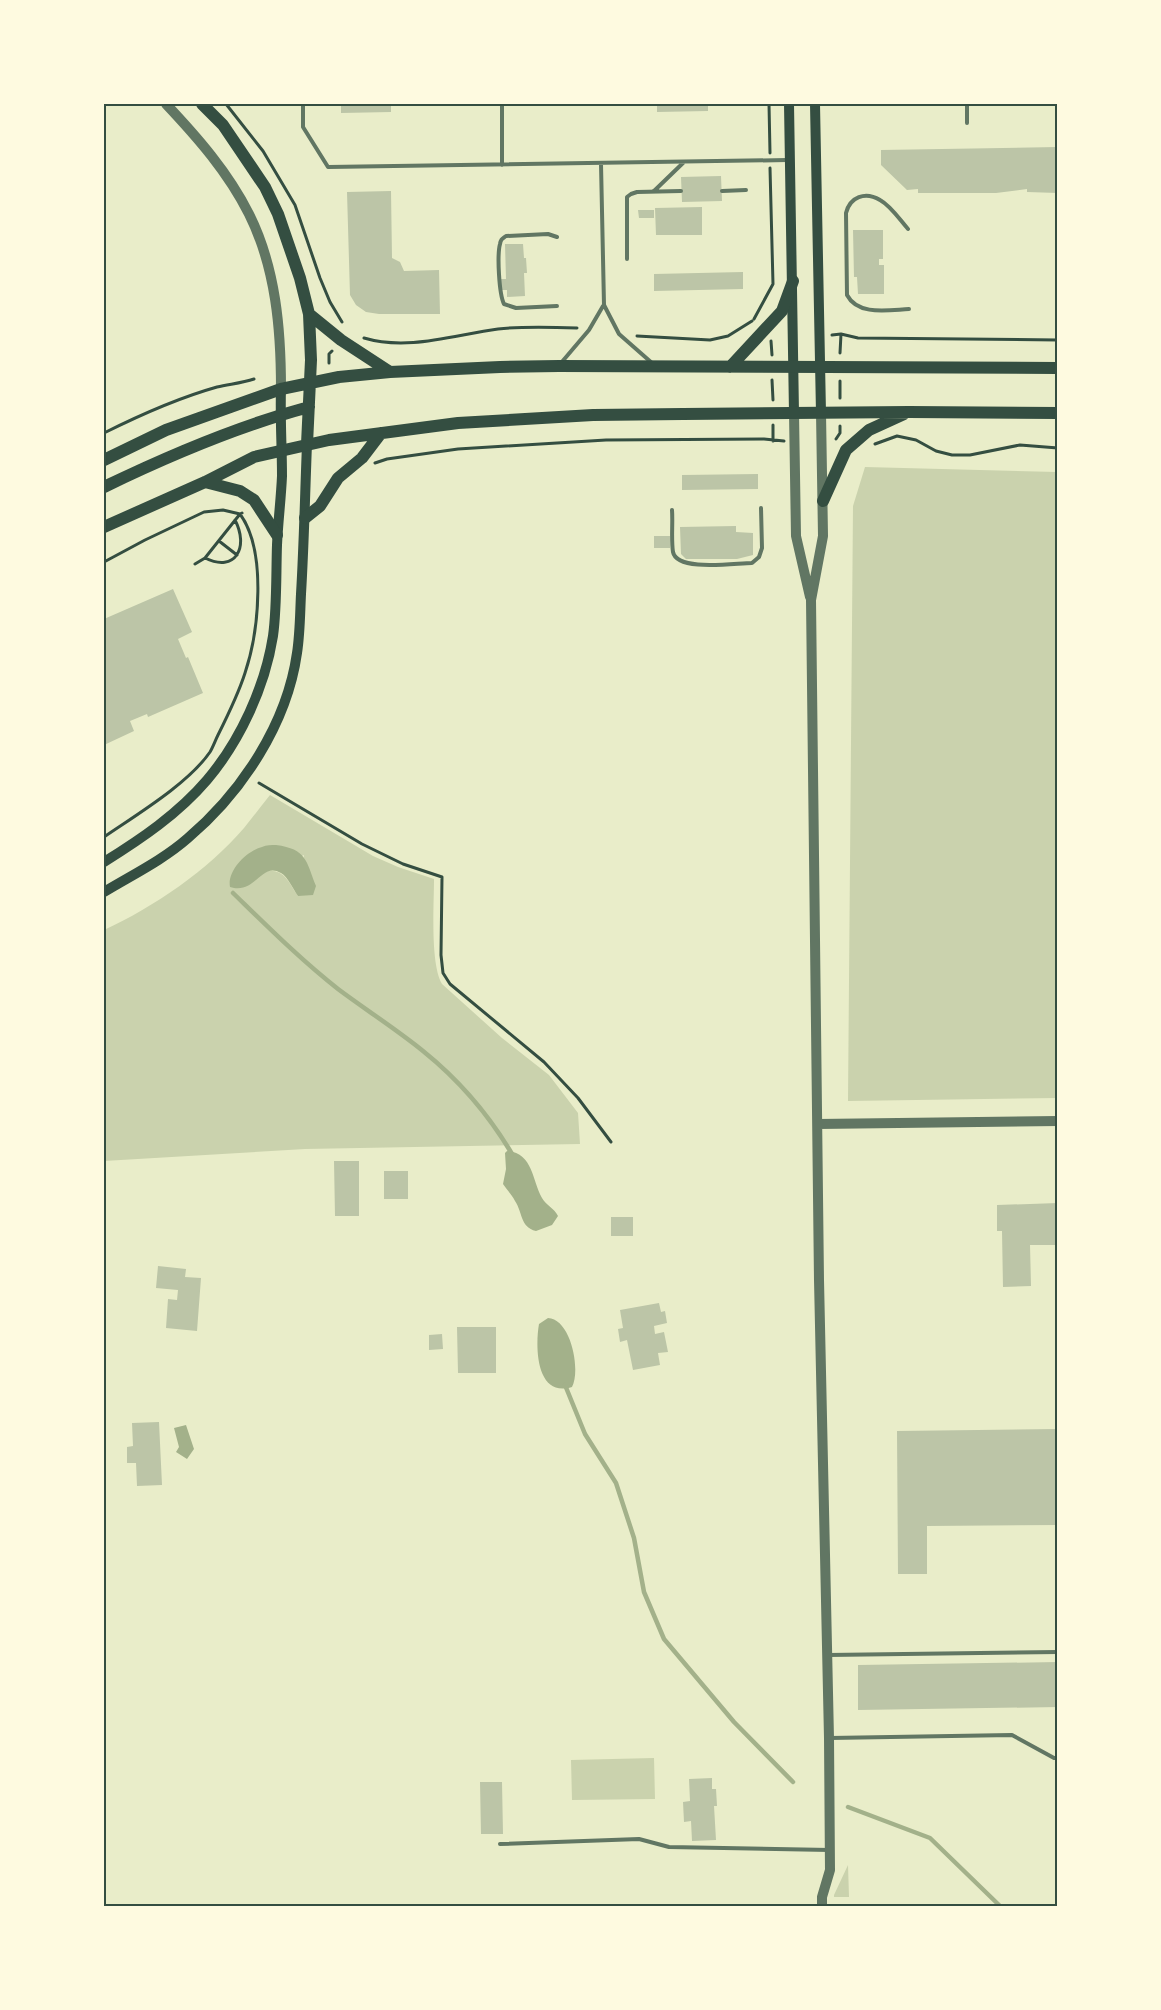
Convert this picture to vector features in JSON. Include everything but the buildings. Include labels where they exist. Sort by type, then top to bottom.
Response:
[{"type":"main road","points":[[104,892],[151,865],[188,839],[220,807],[247,774],[274,728],[288,691],[297,654],[310,384],[309,314],[300,278],[278,214],[265,187],[223,125],[202,104]]},
{"type":"main road","points":[[789,104],[794,413]]},
{"type":"main road","points":[[815,104],[821,412]]},
{"type":"main road","points":[[730,367],[767,334],[782,311],[793,281]]},
{"type":"main road","points":[[309,314],[340,340],[390,372]]},
{"type":"main road","points":[[104,460],[166,430],[281,389],[339,378],[390,372],[500,366],[1058,368]]},
{"type":"main road","points":[[104,862],[153,831],[207,780],[225,756],[255,696],[273,635],[277,535],[282,480],[281,389]]},
{"type":"main road","points":[[104,488],[182,450],[309,407]]},
{"type":"main road","points":[[104,527],[205,482],[254,457],[307,444],[458,423],[593,416],[821,412],[1058,413]]},
{"type":"main road","points":[[823,501],[846,450],[869,430],[909,412]]},
{"type":"main road","points":[[305,518],[320,506],[338,478],[362,458],[381,433]]},
{"type":"main road","points":[[205,482],[240,490],[254,500],[277,535]]},
{"type":"street","points":[[166,104],[199,140],[228,179],[249,214],[273,285],[281,358],[281,389]]},
{"type":"street","points":[[821,412],[824,536],[811,600],[830,1850],[830,1869],[822,1897],[822,1906]]},
{"type":"street","points":[[794,413],[796,536],[811,600]]},
{"type":"street","points":[[818,1124],[1058,1121]]},
{"type":"lane","points":[[303,104],[303,127],[328,167],[789,160]]},
{"type":"lane","points":[[501,104],[502,165]]},
{"type":"lane","points":[[967,104],[967,123]]},
{"type":"lane","points":[[653,192],[684,163]]},
{"type":"lane","points":[[601,164],[604,306],[619,334],[656,367]]},
{"type":"lane","points":[[722,191],[746,190]]},
{"type":"lane","points":[[627,259],[627,197],[637,192],[681,191]]},
{"type":"lane","points":[[908,229],[882,201],[874,197],[860,196],[848,206],[846,213],[847,295],[850,302],[868,310],[909,309]]},
{"type":"lane","points":[[556,237],[548,234],[506,236],[501,239],[499,249],[500,293],[504,304],[516,308],[557,306]]},
{"type":"lane","points":[[559,366],[589,330],[604,306]]},
{"type":"lane","points":[[672,510],[673,554],[678,561],[690,565],[752,563],[759,557],[762,548],[761,508]]},
{"type":"lane","points":[[828,1655],[1058,1652]]},
{"type":"lane","points":[[829,1738],[1012,1735],[1058,1758]]},
{"type":"lane","points":[[500,1844],[639,1839],[669,1847],[830,1850]]},
{"type":"path","points":[[769,104],[769,147]]},
{"type":"path","points":[[619,334],[650,338],[710,340],[728,336],[754,320],[773,284],[771,178]]},
{"type":"path","points":[[369,466],[387,459],[458,449],[503,446],[606,440],[764,439],[773,441],[772,367],[767,334],[754,320]]},
{"type":"path","points":[[362,337],[395,344],[501,329],[576,328],[589,330]]},
{"type":"path","points":[[820,335],[841,334],[858,338],[1058,340]]},
{"type":"path","points":[[835,440],[840,433],[841,334]]},
{"type":"path","points":[[323,356],[329,354],[335,347]]},
{"type":"path","points":[[329,354],[329,363]]},
{"type":"path","points":[[104,433],[144,413],[219,387],[254,379]]},
{"type":"path","points":[[869,448],[897,436],[952,455],[970,455],[1020,445],[1058,448]]},
{"type":"path","points":[[195,564],[205,558],[245,509]]},
{"type":"path","points":[[104,562],[204,512],[223,510],[240,514],[248,526],[252,537],[258,585],[253,647],[235,701],[210,752],[175,786],[104,837]]},
{"type":"path","points":[[205,558],[225,562],[237,555],[242,539],[235,520]]},
{"type":"path","points":[[219,540],[237,555]]},
{"type":"path","points":[[259,783],[362,844],[403,864],[442,877],[441,955],[443,974],[450,984],[544,1062],[578,1098],[611,1142]]},
{"type":"shaded area","points":[[865,467],[1057,472],[1057,1098],[848,1101],[853,506]]},
{"type":"shaded area","points":[[270,795],[373,856],[434,879],[434,948],[438,975],[442,984],[502,1038],[549,1075],[578,1113],[580,1144],[305,1149],[104,1161],[104,930],[161,899],[197,873],[230,843]],"holes":[[[304,855],[298,896],[282,874],[266,871]]]},
{"type":"shaded area","points":[[276,845],[294,850],[304,858],[316,886],[313,895],[298,896],[286,877],[274,870],[268,871],[246,886],[230,887],[231,875],[244,857],[256,849]]},
{"type":"shaded area","points":[[507,1151],[516,1153],[527,1162],[542,1198],[558,1216],[552,1225],[536,1231],[524,1223],[518,1206],[503,1184]]},
{"type":"shaded area","points":[[548,1318],[563,1327],[572,1346],[575,1369],[572,1387],[560,1388],[551,1385],[540,1368],[537,1345],[539,1324]]},
{"type":"shaded area","points":[[186,1425],[194,1449],[187,1459],[176,1452],[179,1447],[174,1428]]},
{"type":"shaded area","points":[[654,1758],[655,1799],[572,1800],[571,1760]]},
{"type":"shaded area","points":[[848,1865],[849,1897],[834,1897],[834,1895]]},
{"type":"waterway","points":[[233,893],[324,978],[413,1043],[449,1074],[483,1112],[512,1154]]},
{"type":"waterway","points":[[565,1385],[585,1434],[616,1483],[634,1538],[644,1592],[664,1639],[734,1722],[793,1782]]},
{"type":"waterway","points":[[848,1807],[930,1838],[1000,1906]]}]
